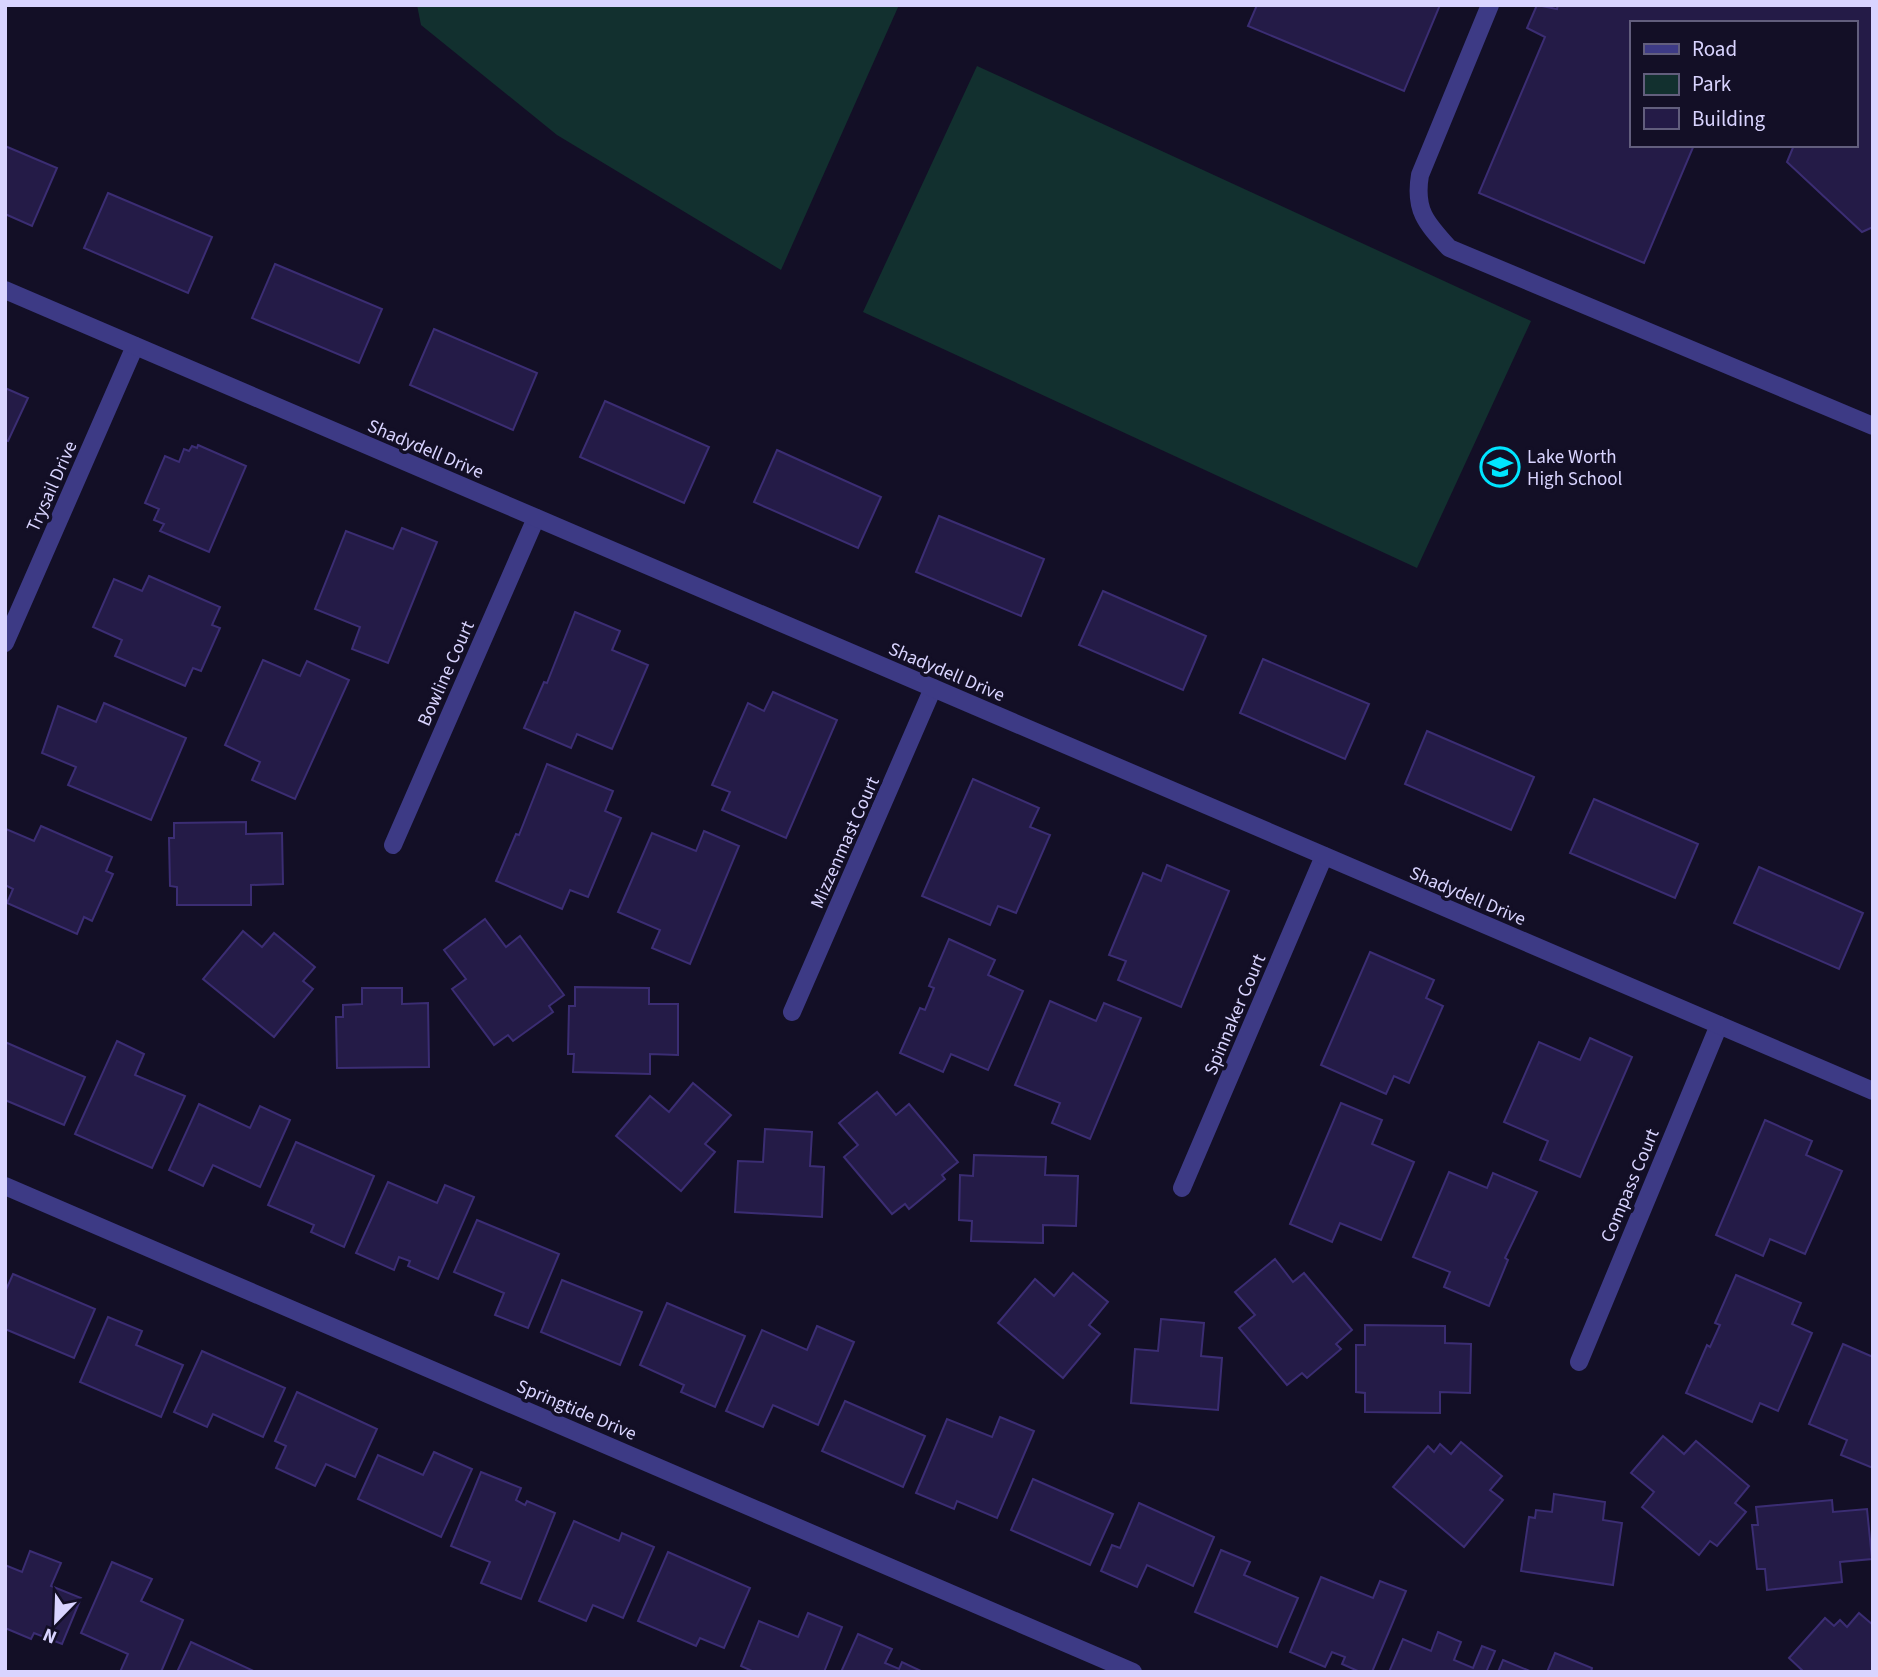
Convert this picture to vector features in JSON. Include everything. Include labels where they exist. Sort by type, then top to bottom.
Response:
[{"type":"street","points":[[1490,5],[1420,174],[1416,197],[1429,227],[1449,248],[1500,272],[1873,426]]},
{"type":"street","name":"Shadydell Drive","points":[[5,290],[1873,1091]]},
{"type":"street","name":"Trysail Drive","points":[[5,643],[135,346]]},
{"type":"street","name":"Bowline Court","points":[[393,845],[536,518]]},
{"type":"street","name":"Mizzenmast Court","points":[[792,1012],[933,688]]},
{"type":"street","name":"Spinnaker Court","points":[[1182,1188],[1324,856]]},
{"type":"street","name":"Compass Court","points":[[1579,1362],[1718,1025]]},
{"type":"street","name":"Springtide Drive","points":[[5,1186],[1133,1672]]},
{"type":"green space","points":[[417,5],[899,5],[781,270],[557,135],[421,25]]},
{"type":"green space","points":[[977,66],[1531,321],[1417,568],[863,312]]},
{"type":"building","points":[[1257,5],[1440,5],[1404,91],[1248,26]]},
{"type":"building","points":[[1537,5],[1557,9],[1558,5],[1873,5],[1873,227],[1862,232],[1787,162],[1793,147],[1857,147],[1857,21],[1630,21],[1630,147],[1693,147],[1644,263],[1479,193],[1545,37],[1527,28]]},
{"type":"building","points":[[5,146],[57,168],[32,226],[5,214]]},
{"type":"building","points":[[108,193],[212,237],[188,293],[84,248]]},
{"type":"building","points":[[275,264],[382,309],[359,363],[252,318]]},
{"type":"building","points":[[434,329],[537,373],[513,430],[410,385]]},
{"type":"building","points":[[5,388],[28,398],[8,441],[5,440]]},
{"type":"building","points":[[605,401],[709,447],[684,503],[580,457]]},
{"type":"building","points":[[198,445],[246,466],[209,552],[160,531],[164,524],[154,520],[159,509],[145,503],[165,456],[179,462],[184,449],[189,451],[192,446],[197,448]]},
{"type":"building","points":[[777,450],[881,497],[858,548],[754,502]]},
{"type":"building","points":[[939,516],[1044,559],[1021,616],[916,572]]},
{"type":"building","points":[[402,528],[437,542],[388,663],[352,649],[360,627],[315,609],[346,531],[393,549]]},
{"type":"building","points":[[149,576],[220,607],[212,625],[220,628],[201,671],[193,668],[185,686],[115,656],[122,640],[93,627],[114,579],[142,591]]},
{"type":"building","points":[[1103,591],[1206,636],[1183,690],[1079,645]]},
{"type":"building","points":[[575,612],[620,631],[612,650],[648,665],[612,749],[577,734],[571,748],[524,728],[544,682],[547,683]]},
{"type":"building","points":[[1263,659],[1369,704],[1345,759],[1240,713]]},
{"type":"building","points":[[263,660],[300,676],[307,661],[349,680],[295,799],[252,780],[260,762],[225,745]]},
{"type":"building","points":[[773,692],[837,720],[786,838],[722,810],[730,792],[712,785],[748,703],[764,711]]},
{"type":"building","points":[[104,703],[186,738],[151,820],[68,785],[76,767],[42,753],[58,706],[96,722]]},
{"type":"building","points":[[1427,731],[1534,777],[1511,830],[1405,784]]},
{"type":"building","points":[[547,764],[613,791],[605,811],[621,818],[588,897],[570,890],[562,909],[496,881],[516,834],[519,835]]},
{"type":"building","points":[[973,779],[1039,808],[1030,827],[1050,835],[1016,913],[998,906],[990,925],[922,896]]},
{"type":"building","points":[[1594,799],[1698,844],[1675,898],[1570,853]]},
{"type":"building","points":[[246,822],[246,834],[282,833],[283,884],[251,885],[251,905],[177,905],[177,887],[170,886],[169,838],[174,838],[174,823]]},
{"type":"building","points":[[41,826],[112,857],[106,871],[113,874],[92,921],[84,917],[77,934],[7,903],[13,889],[5,885],[6,829],[34,841]]},
{"type":"building","points":[[704,831],[739,846],[690,964],[652,948],[660,930],[618,912],[652,833],[696,851]]},
{"type":"building","points":[[1167,865],[1229,891],[1181,1007],[1118,980],[1126,961],[1109,955],[1143,873],[1161,881]]},
{"type":"building","points":[[1759,867],[1863,913],[1839,969],[1734,923]]},
{"type":"building","points":[[485,919],[506,947],[520,936],[564,995],[549,1006],[553,1012],[513,1041],[508,1035],[494,1045],[452,989],[466,979],[444,950]]},
{"type":"building","points":[[243,931],[262,947],[274,933],[315,967],[303,981],[313,989],[274,1037],[203,979]]},
{"type":"building","points":[[949,939],[995,960],[988,975],[1023,991],[988,1070],[951,1054],[943,1072],[900,1053],[920,1008],[925,1010],[934,988],[929,986]]},
{"type":"building","points":[[1370,952],[1434,980],[1426,998],[1443,1006],[1409,1083],[1394,1076],[1386,1094],[1321,1065]]},
{"type":"building","points":[[575,987],[649,988],[649,1004],[678,1004],[678,1055],[650,1054],[650,1074],[573,1072],[574,1054],[568,1054],[569,1006],[575,1006]]},
{"type":"building","points":[[362,988],[402,988],[402,1004],[428,1003],[429,1067],[337,1068],[336,1017],[343,1017],[343,1005],[362,1004]]},
{"type":"building","points":[[1050,1001],[1096,1021],[1104,1003],[1141,1018],[1090,1139],[1052,1123],[1060,1103],[1015,1085]]},
{"type":"building","points":[[1590,1038],[1632,1057],[1580,1177],[1540,1160],[1548,1141],[1504,1122],[1539,1042],[1580,1060]]},
{"type":"building","points":[[117,1041],[144,1054],[135,1075],[185,1096],[152,1168],[75,1134]]},
{"type":"building","points":[[5,1042],[85,1077],[64,1125],[5,1100]]},
{"type":"building","points":[[693,1083],[731,1115],[705,1144],[715,1152],[681,1191],[616,1136],[650,1096],[669,1112]]},
{"type":"building","points":[[877,1092],[896,1115],[909,1104],[958,1162],[942,1175],[945,1179],[909,1209],[905,1204],[892,1214],[844,1157],[858,1145],[839,1123]]},
{"type":"building","points":[[1341,1103],[1382,1120],[1372,1144],[1414,1162],[1381,1240],[1340,1223],[1332,1242],[1290,1224]]},
{"type":"building","points":[[199,1104],[250,1128],[260,1106],[290,1120],[260,1187],[213,1165],[203,1186],[169,1170]]},
{"type":"building","points":[[1765,1120],[1812,1141],[1806,1155],[1842,1171],[1805,1254],[1770,1239],[1763,1256],[1716,1235]]},
{"type":"building","points":[[765,1129],[812,1132],[810,1166],[824,1167],[822,1217],[735,1212],[738,1161],[763,1162]]},
{"type":"building","points":[[296,1142],[374,1176],[344,1247],[311,1232],[314,1225],[268,1205]]},
{"type":"building","points":[[974,1155],[1046,1157],[1045,1175],[1078,1176],[1076,1226],[1043,1225],[1043,1243],[971,1241],[972,1221],[959,1220],[960,1175],[973,1176]]},
{"type":"building","points":[[1449,1172],[1487,1188],[1493,1173],[1537,1192],[1505,1258],[1508,1260],[1489,1306],[1444,1287],[1450,1272],[1413,1257]]},
{"type":"building","points":[[388,1182],[437,1203],[445,1185],[474,1197],[438,1279],[408,1266],[410,1261],[399,1257],[394,1270],[356,1253]]},
{"type":"building","points":[[477,1220],[559,1254],[528,1328],[495,1315],[504,1293],[454,1272]]},
{"type":"building","points":[[1275,1259],[1293,1282],[1304,1273],[1352,1330],[1336,1344],[1341,1349],[1307,1378],[1302,1373],[1287,1385],[1239,1328],[1255,1315],[1235,1292]]},
{"type":"building","points":[[1073,1273],[1108,1302],[1089,1325],[1100,1334],[1063,1378],[998,1323],[1035,1279],[1054,1296]]},
{"type":"building","points":[[13,1274],[95,1309],[74,1358],[5,1329],[5,1292]]},
{"type":"building","points":[[1736,1275],[1801,1303],[1792,1324],[1812,1333],[1778,1411],[1760,1403],[1752,1422],[1686,1393],[1707,1345],[1710,1347],[1720,1325],[1715,1323]]},
{"type":"building","points":[[562,1280],[642,1312],[620,1365],[541,1332]]},
{"type":"building","points":[[667,1303],[745,1336],[715,1407],[681,1392],[684,1385],[640,1365]]},
{"type":"building","points":[[108,1317],[142,1331],[136,1345],[183,1365],[161,1417],[80,1382]]},
{"type":"building","points":[[1161,1319],[1204,1323],[1201,1356],[1222,1358],[1218,1410],[1131,1403],[1135,1349],[1158,1351]]},
{"type":"building","points":[[1365,1325],[1445,1326],[1445,1343],[1471,1344],[1470,1393],[1440,1392],[1440,1413],[1365,1412],[1365,1393],[1356,1392],[1356,1345],[1365,1345]]},
{"type":"building","points":[[817,1326],[854,1342],[818,1425],[773,1405],[763,1427],[726,1411],[762,1330],[807,1350]]},
{"type":"building","points":[[1843,1344],[1873,1357],[1873,1468],[1841,1455],[1847,1440],[1809,1424]]},
{"type":"building","points":[[202,1351],[285,1388],[263,1437],[213,1414],[207,1427],[174,1412]]},
{"type":"building","points":[[297,1392],[377,1429],[355,1477],[326,1464],[315,1486],[276,1468],[286,1446],[275,1441]]},
{"type":"building","points":[[845,1401],[925,1436],[903,1487],[822,1451]]},
{"type":"building","points":[[1000,1417],[1034,1431],[997,1518],[957,1501],[954,1509],[916,1493],[947,1419],[992,1437]]},
{"type":"building","points":[[1663,1436],[1684,1454],[1696,1441],[1749,1486],[1735,1503],[1746,1512],[1717,1546],[1710,1541],[1699,1555],[1642,1507],[1654,1492],[1631,1473]]},
{"type":"building","points":[[1461,1442],[1502,1476],[1490,1490],[1503,1500],[1464,1547],[1393,1487],[1428,1446],[1434,1452],[1440,1444],[1451,1454]]},
{"type":"building","points":[[434,1452],[472,1469],[441,1537],[358,1499],[378,1455],[423,1475]]},
{"type":"building","points":[[481,1472],[521,1488],[516,1500],[525,1505],[527,1501],[555,1513],[521,1599],[481,1583],[490,1562],[451,1546]]},
{"type":"building","points":[[1033,1479],[1113,1514],[1090,1565],[1011,1530]]},
{"type":"building","points":[[1554,1494],[1605,1502],[1603,1520],[1622,1523],[1613,1585],[1521,1571],[1529,1517],[1535,1518],[1536,1510],[1552,1512]]},
{"type":"building","points":[[1832,1500],[1833,1512],[1867,1509],[1872,1559],[1840,1562],[1842,1582],[1767,1590],[1765,1569],[1757,1569],[1752,1525],[1758,1525],[1756,1507]]},
{"type":"building","points":[[1139,1503],[1214,1537],[1193,1586],[1147,1565],[1137,1587],[1101,1571],[1112,1545],[1120,1548]]},
{"type":"building","points":[[574,1521],[619,1541],[622,1533],[654,1547],[623,1618],[593,1605],[586,1621],[539,1601]]},
{"type":"building","points":[[1221,1550],[1250,1562],[1244,1575],[1298,1598],[1277,1647],[1195,1612]]},
{"type":"building","points":[[30,1551],[61,1563],[51,1586],[81,1598],[62,1644],[34,1633],[31,1639],[5,1628],[5,1565],[22,1572]]},
{"type":"building","points":[[668,1552],[750,1588],[724,1648],[700,1638],[696,1646],[638,1621]]},
{"type":"building","points":[[112,1562],[152,1579],[141,1601],[183,1620],[161,1672],[120,1672],[128,1654],[81,1633]]},
{"type":"building","points":[[1321,1577],[1373,1598],[1380,1581],[1406,1591],[1372,1672],[1360,1672],[1342,1664],[1345,1657],[1332,1652],[1325,1667],[1290,1652]]},
{"type":"building","points":[[808,1613],[842,1627],[824,1672],[754,1672],[741,1666],[759,1621],[798,1637]]},
{"type":"building","points":[[1859,1613],[1873,1625],[1873,1672],[1804,1672],[1789,1658],[1825,1618],[1834,1626],[1840,1620],[1847,1627]]},
{"type":"building","points":[[1438,1632],[1461,1642],[1454,1660],[1473,1668],[1482,1646],[1495,1651],[1486,1672],[1389,1672],[1403,1639],[1431,1651]]},
{"type":"building","points":[[858,1634],[892,1649],[885,1663],[899,1669],[902,1662],[923,1672],[841,1672]]},
{"type":"building","points":[[191,1642],[256,1672],[177,1672]]},
{"type":"building","points":[[1555,1653],[1592,1668],[1591,1672],[1547,1672]]},
{"type":"building","points":[[1503,1660],[1532,1672],[1498,1672]]},
{"type":"place","name":"Lake Worth High School","points":[[1500,467]]}]
